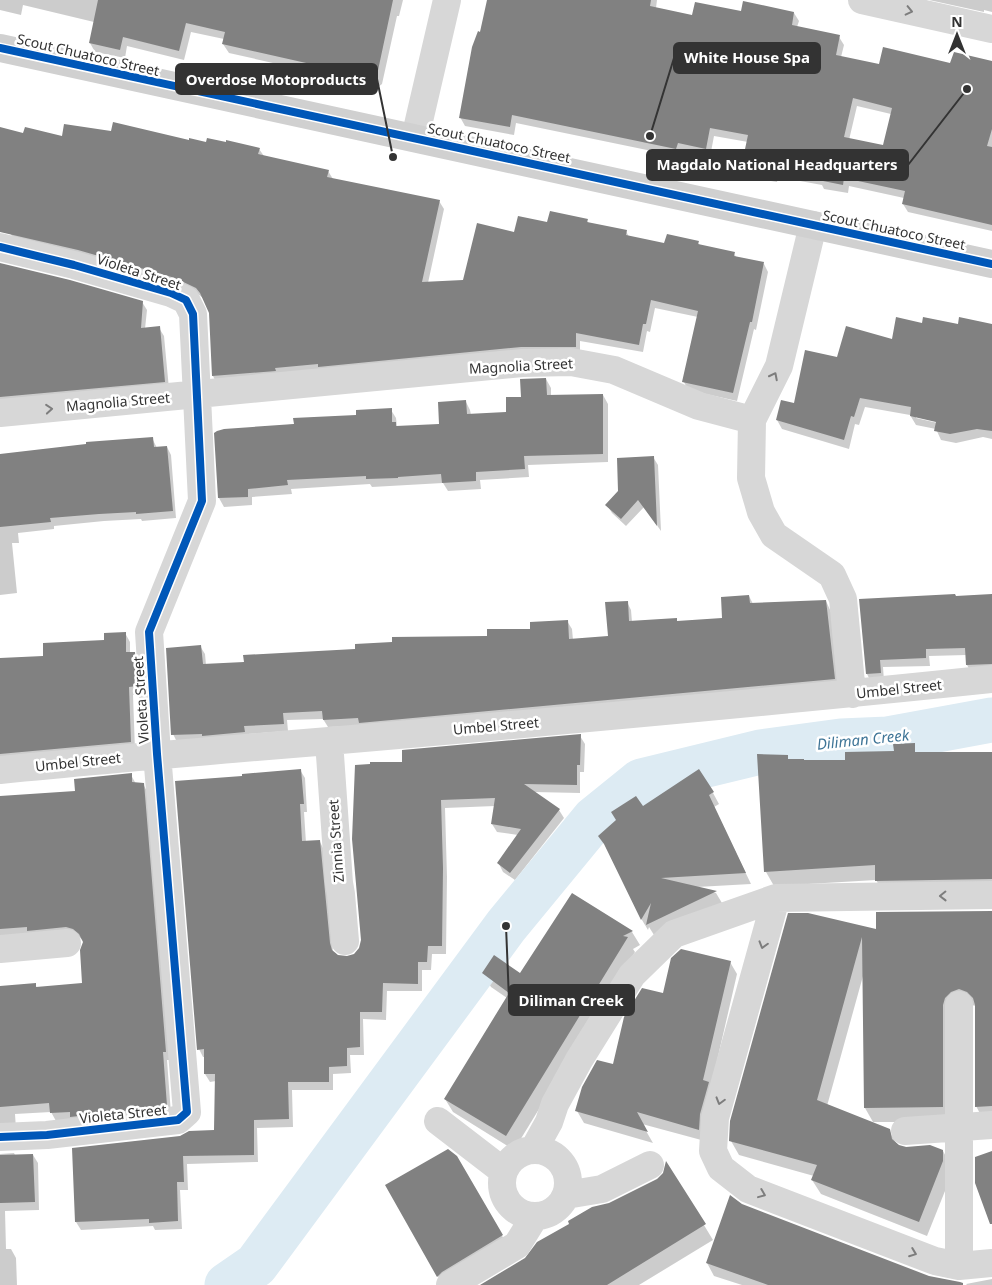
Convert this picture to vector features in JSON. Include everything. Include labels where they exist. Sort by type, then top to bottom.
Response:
[{"type":"street","points":[[415,138],[447,0]]},
{"type":"street","points":[[862,0],[992,29]]},
{"type":"street","name":"Scout Chuatoco Street","points":[[0,48],[992,264]]},
{"type":"street","points":[[813,225],[779,366],[752,420],[751,478],[761,512],[774,535],[832,575],[844,599],[852,694]]},
{"type":"street","name":"Violeta Street","points":[[0,247],[74,265],[171,293],[186,300],[193,314],[202,501],[149,632],[157,754],[187,1112],[178,1120],[47,1135],[0,1137]]},
{"type":"street","name":"Magnolia Street","points":[[0,413],[522,363],[570,362],[614,370],[699,406],[752,420]]},
{"type":"street","name":"Umbel Street","points":[[0,770],[157,754],[329,741],[852,694],[992,679]]},
{"type":"street","name":"Zinnia Street","points":[[329,741],[338,883],[341,894],[345,941]]},
{"type":"street","points":[[534,1149],[549,1122],[555,1104],[579,1060],[632,975],[674,934],[776,898],[992,895]]},
{"type":"street","points":[[776,898],[715,1118],[713,1151],[721,1168],[748,1189],[935,1261],[960,1266],[992,1263]]},
{"type":"street","points":[[0,949],[67,943]]},
{"type":"street","points":[[960,1005],[960,1266]]},
{"type":"street","points":[[438,1121],[503,1171]]},
{"type":"street","points":[[905,1131],[992,1125]]},
{"type":"street","points":[[534,1149],[547,1151],[558,1159],[566,1169],[568,1182],[566,1195],[559,1206],[548,1214],[535,1216],[522,1214],[511,1207],[504,1196],[501,1184],[503,1171],[510,1159],[521,1152],[534,1149]]},
{"type":"street","points":[[566,1195],[602,1189],[650,1165]]},
{"type":"street","points":[[450,1285],[517,1245],[535,1216]]},
{"type":"building","points":[[98,0],[393,0],[377,75],[368,82],[323,73],[324,67],[222,44],[225,32],[186,23],[179,51],[123,37],[120,50],[89,43]]},
{"type":"building","points":[[487,0],[651,0],[650,6],[692,15],[695,2],[741,11],[743,1],[794,12],[792,25],[840,35],[836,55],[879,64],[883,47],[950,63],[954,52],[992,61],[992,129],[987,146],[992,147],[992,225],[902,204],[905,191],[844,178],[843,185],[818,180],[818,177],[773,169],[772,174],[741,168],[748,135],[710,128],[706,149],[678,143],[676,149],[512,115],[510,127],[459,118],[472,47],[478,31],[480,32]],"holes":[[[853,98],[892,108],[883,145],[844,137]]]},
{"type":"building","points":[[113,122],[189,140],[189,138],[206,142],[207,138],[226,142],[226,140],[260,148],[258,154],[329,170],[327,177],[440,200],[422,282],[463,280],[477,223],[514,232],[518,216],[547,222],[550,211],[588,219],[587,222],[627,230],[626,235],[664,243],[667,234],[699,241],[698,244],[735,252],[734,256],[764,262],[752,322],[750,322],[733,393],[682,382],[698,311],[651,300],[646,324],[643,324],[639,345],[576,333],[576,347],[521,347],[318,367],[318,364],[275,368],[276,371],[212,376],[209,313],[196,288],[175,278],[78,250],[0,232],[0,127],[23,133],[25,127],[62,136],[64,124],[111,131]]},
{"type":"building","points":[[0,263],[70,280],[143,301],[141,328],[160,326],[165,382],[0,397]]},
{"type":"building","points":[[896,317],[922,323],[923,317],[958,324],[959,317],[992,324],[992,431],[977,429],[950,434],[934,431],[936,422],[910,416],[911,407],[860,398],[854,417],[851,416],[844,440],[776,420],[781,400],[794,403],[805,350],[837,357],[846,326],[892,339]]},
{"type":"building","points":[[546,378],[547,395],[603,394],[603,454],[524,456],[525,469],[476,472],[476,481],[442,483],[441,474],[398,478],[366,479],[366,476],[287,480],[288,485],[248,489],[248,497],[218,498],[214,433],[217,431],[294,424],[293,418],[356,415],[356,410],[392,408],[392,422],[396,422],[396,426],[439,424],[438,402],[466,400],[467,414],[506,412],[506,397],[521,397],[520,379]]},
{"type":"building","points":[[153,437],[154,447],[167,446],[173,511],[50,518],[51,522],[0,527],[0,454],[86,444],[86,442]]},
{"type":"building","points":[[654,456],[657,526],[638,500],[621,519],[605,505],[618,491],[617,458]]},
{"type":"building","points":[[955,594],[956,596],[992,594],[992,664],[966,665],[965,648],[926,649],[926,658],[880,660],[881,673],[866,674],[859,599]]},
{"type":"building","points":[[749,595],[750,603],[826,600],[835,679],[359,723],[358,718],[323,720],[322,711],[283,713],[284,724],[244,726],[245,732],[202,736],[202,734],[171,735],[166,648],[201,645],[203,664],[244,662],[243,655],[355,649],[355,644],[392,642],[392,637],[487,636],[487,629],[530,629],[530,622],[568,620],[569,639],[608,636],[605,602],[628,601],[629,621],[677,618],[677,621],[722,618],[721,597]]},
{"type":"building","points":[[126,632],[126,652],[135,652],[137,686],[129,687],[131,742],[0,754],[0,658],[43,656],[43,643],[104,640],[104,633]]},
{"type":"building","points":[[581,734],[580,765],[577,765],[577,785],[524,784],[560,809],[510,873],[497,863],[521,829],[491,824],[495,798],[441,800],[443,868],[442,946],[428,946],[427,962],[418,962],[418,984],[383,983],[382,1012],[360,1012],[360,1047],[347,1048],[347,1066],[329,1067],[329,1082],[288,1082],[289,1119],[254,1120],[254,1155],[183,1156],[184,1182],[177,1182],[178,1221],[149,1223],[149,1219],[75,1222],[72,1148],[180,1136],[189,1131],[214,1130],[215,1074],[204,1074],[204,1049],[197,1050],[175,781],[301,769],[304,804],[300,804],[302,841],[320,840],[330,943],[332,950],[338,955],[347,956],[354,954],[359,948],[361,940],[352,839],[355,765],[370,764],[370,762],[402,762],[402,750]]},
{"type":"building","points":[[915,743],[915,752],[992,752],[992,879],[875,881],[875,865],[764,872],[757,754],[788,755],[788,759],[845,760],[845,752],[894,751],[893,744]]},
{"type":"building","points":[[699,769],[714,792],[709,795],[746,873],[661,878],[717,891],[646,925],[651,903],[641,920],[604,844],[598,836],[616,820],[611,812],[636,796],[643,806]]},
{"type":"building","points":[[132,773],[132,782],[144,783],[166,1052],[163,1052],[167,1106],[70,1117],[70,1112],[50,1113],[49,1103],[0,1107],[0,986],[36,983],[36,987],[82,983],[80,950],[83,942],[79,934],[73,929],[66,927],[27,931],[27,927],[0,929],[0,796],[75,791],[74,779]]},
{"type":"building","points":[[572,893],[633,931],[623,936],[628,937],[506,1136],[444,1099],[509,993],[482,973],[494,955],[520,973]]},
{"type":"building","points":[[992,911],[992,1106],[975,1107],[975,1005],[973,998],[967,992],[959,989],[951,992],[945,998],[943,1005],[943,1107],[864,1108],[862,937],[817,1100],[890,1129],[892,1139],[899,1145],[906,1147],[930,1145],[943,1150],[943,1161],[919,1222],[811,1180],[817,1165],[729,1141],[730,1121],[788,913],[808,913],[876,929],[876,912]]},
{"type":"building","points":[[681,949],[731,961],[703,1080],[709,1082],[700,1114],[699,1130],[637,1112],[648,1132],[575,1111],[582,1087],[597,1060],[613,1064],[624,1017],[642,988],[663,993],[671,958]]},
{"type":"building","points":[[448,1149],[457,1156],[503,1235],[442,1272],[437,1277],[385,1185]]},
{"type":"building","points":[[992,1151],[992,1224],[990,1224],[975,1183],[975,1157]]},
{"type":"building","points":[[33,1154],[35,1202],[0,1203],[0,1155]]},
{"type":"building","points":[[666,1161],[706,1224],[607,1285],[480,1285],[525,1258],[537,1242],[569,1224],[568,1221],[592,1207],[609,1203],[657,1179],[663,1173]]},
{"type":"building","points":[[730,1195],[742,1204],[929,1276],[960,1282],[963,1285],[768,1285],[706,1263]]},
{"type":"waterway","name":"Diliman Creek","points":[[227,1285],[256,1265],[506,926],[594,819],[641,781],[760,752],[841,741],[888,739],[992,720]]},
{"type":"cycle path","points":[[0,48],[992,264]]},
{"type":"cycle path","points":[[0,247],[74,265],[171,293],[186,300],[193,314],[202,501],[149,632],[157,754],[187,1112],[178,1120],[47,1135],[0,1137]]},
{"type":"place","name":"Magdalo National Headquarters","points":[[967,89]]},
{"type":"place","name":"White House Spa","points":[[650,136]]},
{"type":"place","name":"Overdose Motoproducts","points":[[393,157]]},
{"type":"place","name":"Diliman Creek","points":[[506,926]]}]
